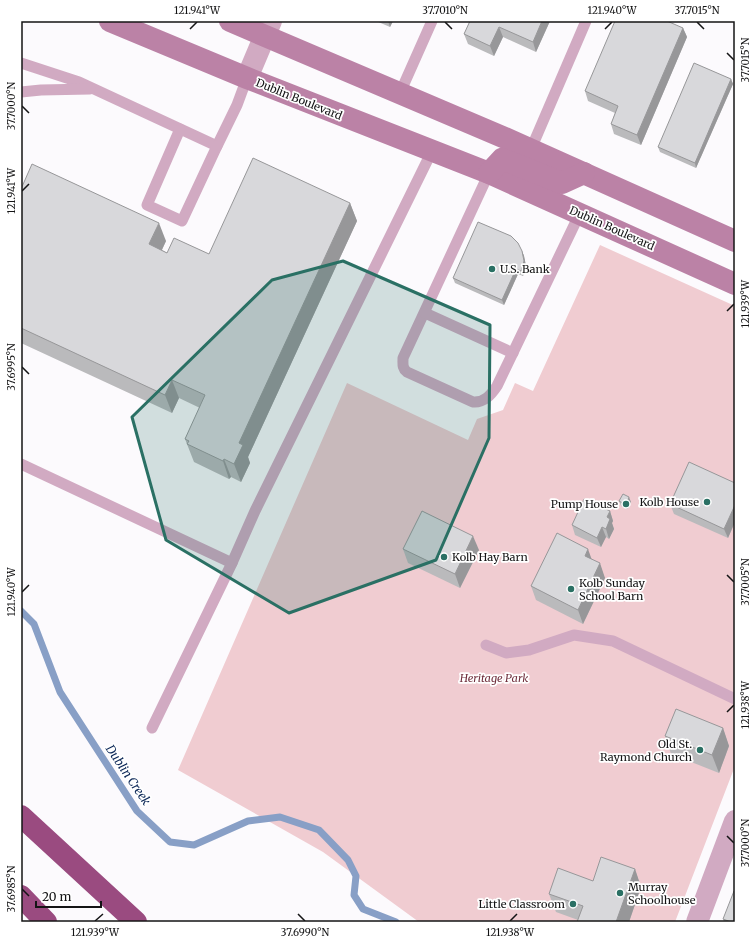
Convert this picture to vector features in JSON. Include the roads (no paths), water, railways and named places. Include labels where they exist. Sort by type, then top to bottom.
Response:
[{"type":"highway","points":[[21,816],[136,922]]},
{"type":"highway","points":[[21,896],[46,922]]},
{"type":"street","name":"Dublin Boulevard","points":[[110,21],[247,78],[489,174],[580,213],[735,284]]},
{"type":"street","points":[[230,21],[268,28],[400,93],[531,149],[735,241]]},
{"type":"street","points":[[247,78],[268,28]]},
{"type":"street","points":[[489,174],[502,159],[562,183],[584,173]]},
{"type":"street","points":[[697,922],[735,821]]},
{"type":"lane","points":[[400,93],[432,21]]},
{"type":"lane","points":[[531,149],[586,21]]},
{"type":"lane","points":[[21,63],[79,82],[217,146]]},
{"type":"lane","points":[[180,129],[147,205],[182,220],[237,105],[247,78]]},
{"type":"lane","points":[[21,92],[94,89]]},
{"type":"lane","points":[[152,728],[232,563],[255,511],[432,151]]},
{"type":"lane","points":[[489,174],[403,358],[403,369],[406,372],[473,402],[478,402],[492,394],[497,386],[580,213]]},
{"type":"lane","points":[[425,312],[513,353]]},
{"type":"lane","points":[[21,464],[232,563]]},
{"type":"lane","points":[[486,645],[506,653],[529,650],[574,635],[613,641],[735,699]]},
{"type":"waterway","name":"Dublin Creek","points":[[21,611],[34,624],[60,692],[137,811],[170,842],[194,845],[248,821],[280,817],[319,830],[348,860],[356,876],[354,895],[363,909],[396,922]]},
{"type":"place","name":"U.S. Bank","points":[[492,269]]},
{"type":"place","name":"Kolb House","points":[[707,502]]},
{"type":"place","name":"Pump House","points":[[626,504]]},
{"type":"place","name":"Kolb Hay Barn","points":[[444,557]]},
{"type":"place","name":"Kolb Sunday School Barn","points":[[571,589]]},
{"type":"place","name":"Old St. Raymond Church","points":[[700,750]]},
{"type":"place","name":"Murray Schoolhouse","points":[[620,893]]},
{"type":"place","name":"Little Classroom","points":[[573,904]]},
{"type":"park label","name":"Heritage Park","points":[[494,678]]}]
